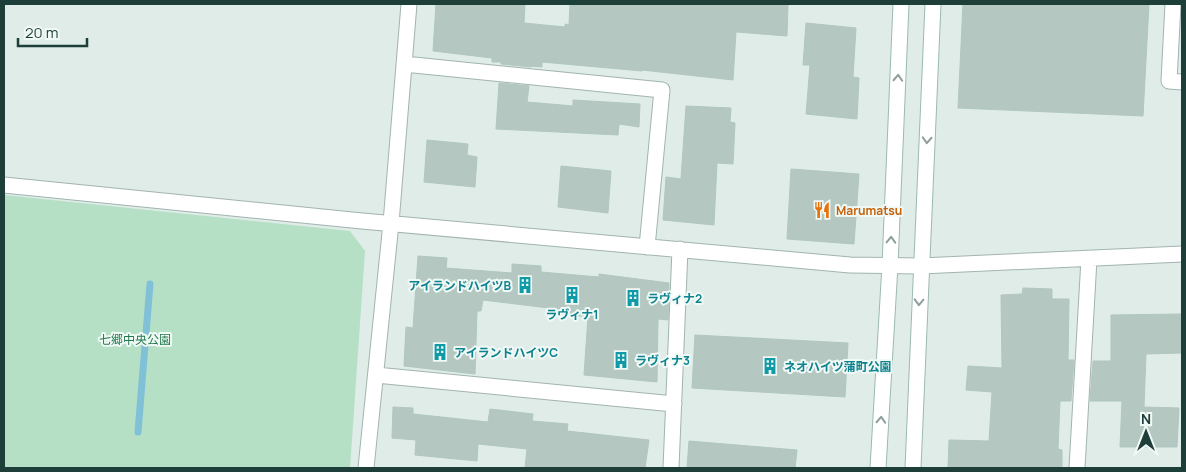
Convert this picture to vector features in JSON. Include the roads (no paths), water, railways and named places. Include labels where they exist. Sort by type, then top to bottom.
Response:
[{"type":"street","points":[[366,468],[391,223],[409,4]]},
{"type":"street","points":[[878,468],[902,4]]},
{"type":"street","points":[[912,468],[933,4]]},
{"type":"street","points":[[1172,4],[1169,81],[1182,82]]},
{"type":"street","points":[[404,64],[662,90],[647,247]]},
{"type":"street","points":[[4,185],[850,265],[921,266],[1182,254]]},
{"type":"street","points":[[671,468],[680,249]]},
{"type":"street","points":[[1077,468],[1089,259]]},
{"type":"street","points":[[376,375],[674,404]]},
{"type":"waterway","points":[[138,432],[150,284]]},
{"type":"place","name":"Marumatsu","points":[[822,210]]},
{"type":"place","name":"アイランドハイツB","points":[[525,285]]},
{"type":"place","name":"ラヴィナ1","points":[[572,295]]},
{"type":"place","name":"ラヴィナ2","points":[[633,298]]},
{"type":"place","name":"アイランドハイツC","points":[[440,352]]},
{"type":"place","name":"ラヴィナ3","points":[[621,360]]},
{"type":"place","name":"ネオハイツ蒲町公園","points":[[770,366]]},
{"type":"park label","name":"七郷中央公園","points":[[135,339]]}]
